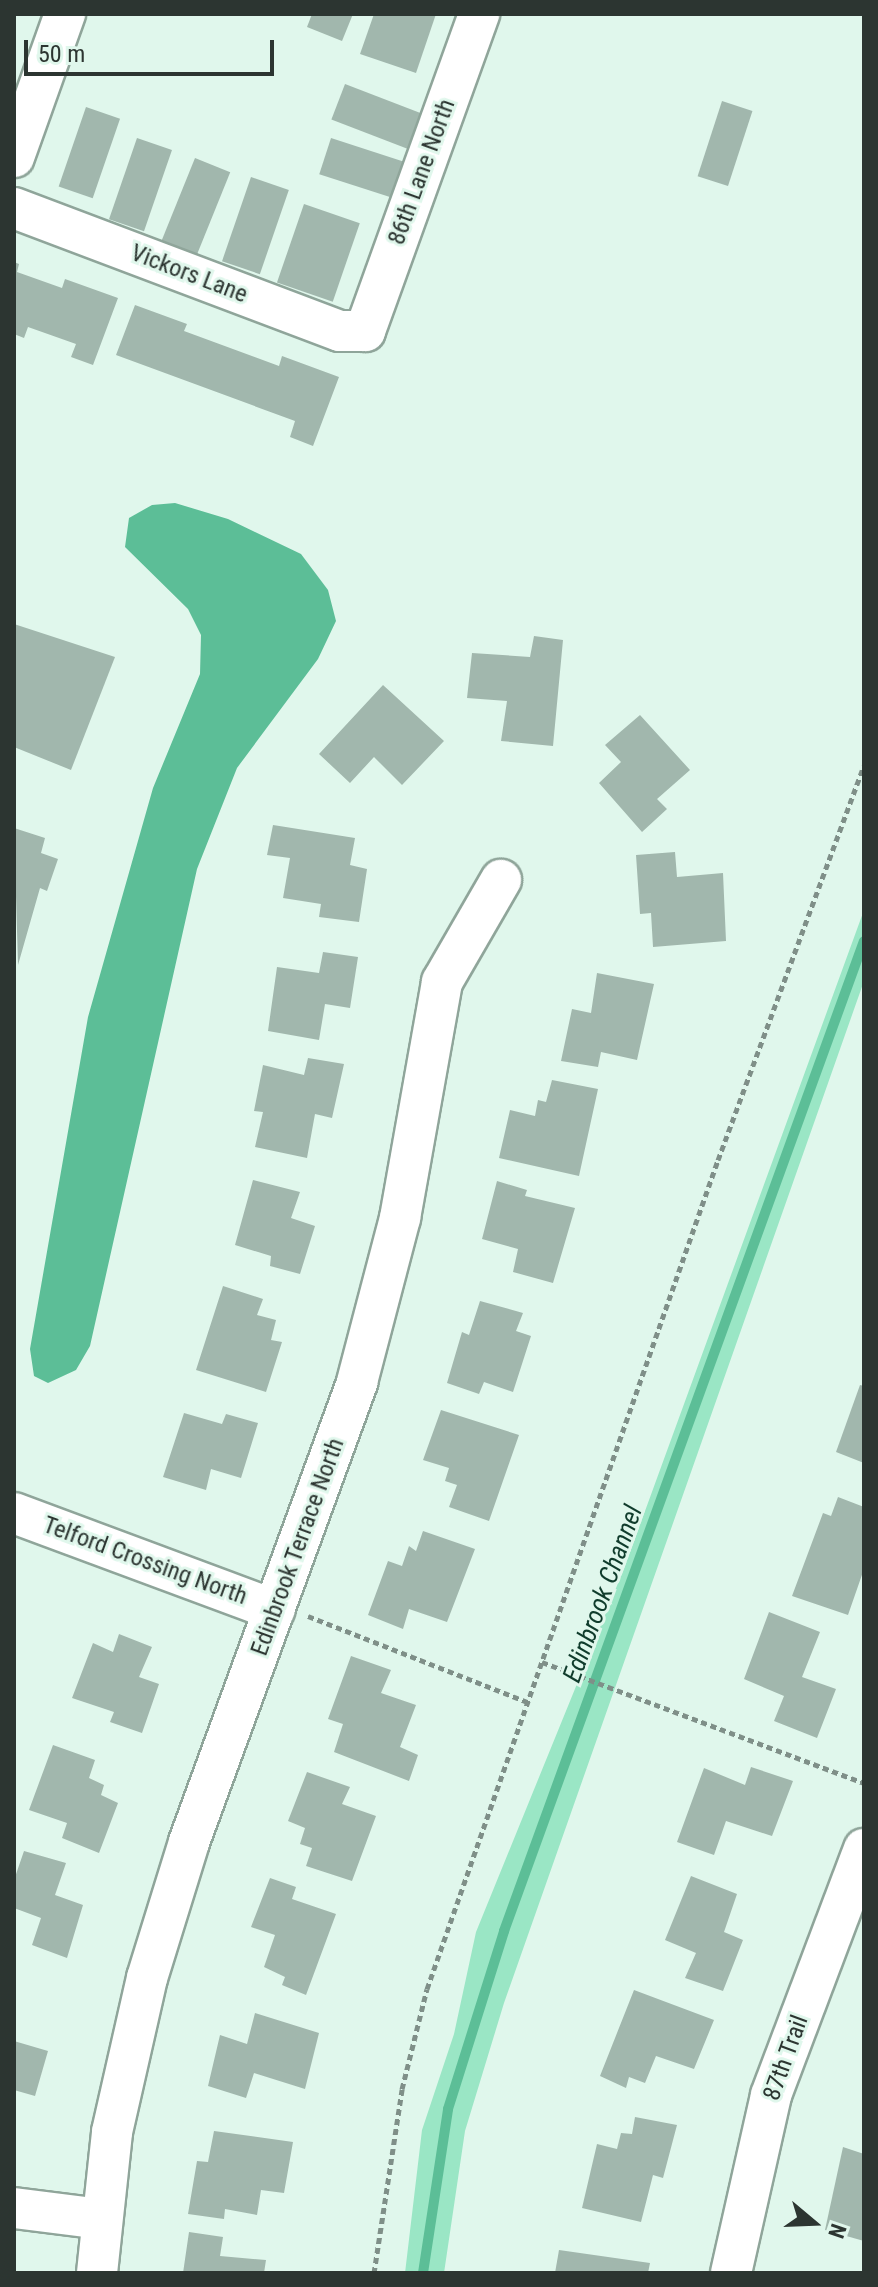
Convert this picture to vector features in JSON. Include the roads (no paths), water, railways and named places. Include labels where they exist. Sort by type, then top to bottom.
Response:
[{"type":"street","points":[[14,157],[65,14]]},
{"type":"street","name":"86th Lane North","points":[[365,331],[479,14]]},
{"type":"street","name":"Vickors Lane","points":[[14,208],[340,331],[365,331]]},
{"type":"street","name":"Edinbrook Terrace North","points":[[97,2273],[112,2132],[147,1978],[189,1842],[334,1453],[380,1301],[442,982],[501,880]]},
{"type":"street","name":"Telford Crossing North","points":[[14,1513],[275,1610]]},
{"type":"street","name":"87th Trail","points":[[731,2273],[771,2095],[864,1849]]},
{"type":"street","points":[[14,2208],[101,2219]]},
{"type":"waterway","name":"Edinbrook Channel","points":[[423,2273],[448,2109],[504,1931],[864,941]]}]
